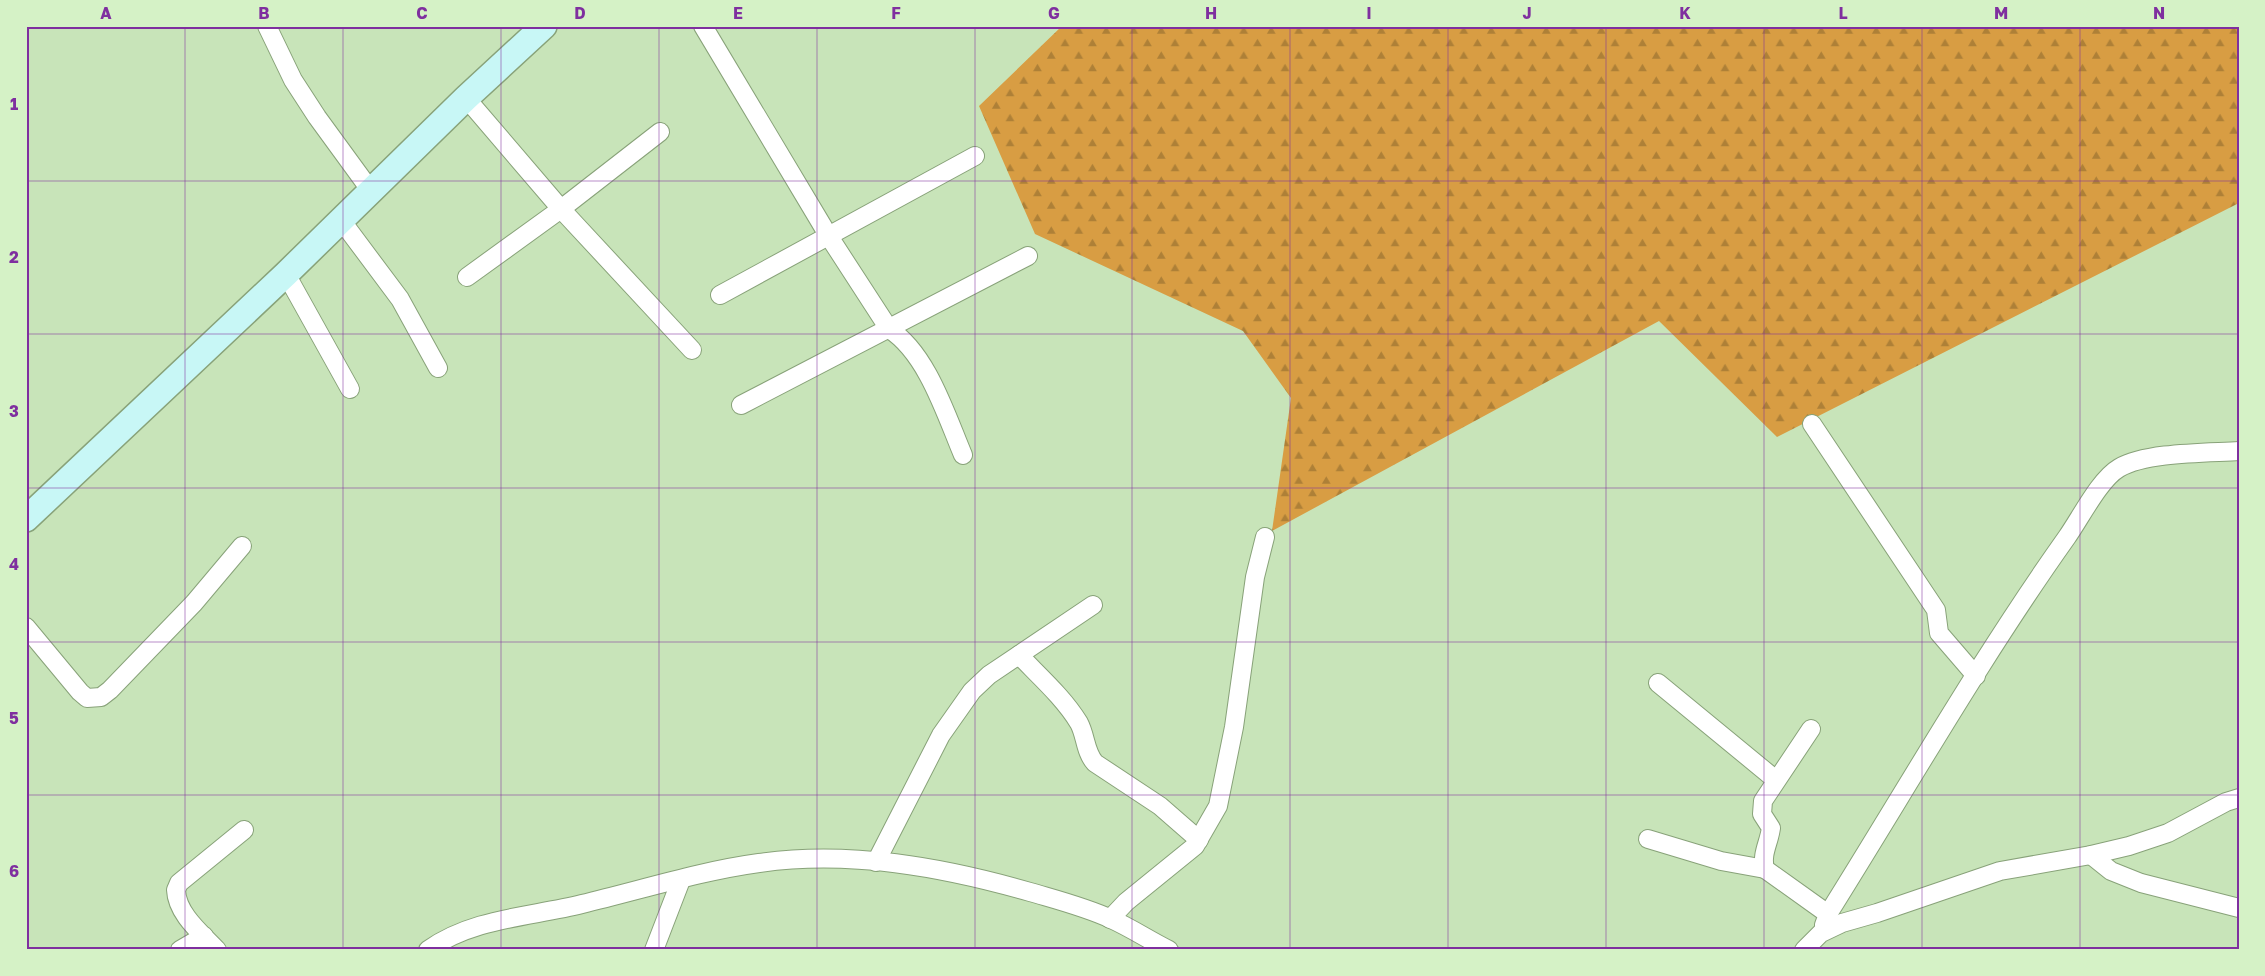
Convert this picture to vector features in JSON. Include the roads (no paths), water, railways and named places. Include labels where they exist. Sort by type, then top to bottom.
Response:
[{"type":"street","points":[[267,26],[293,80],[317,117],[371,191]]},
{"type":"street","points":[[26,519],[286,274],[466,98],[544,26]]},
{"type":"street","points":[[703,26],[828,235],[889,329],[899,335],[927,372],[963,455]]},
{"type":"street","points":[[466,98],[561,209],[692,350]]},
{"type":"street","points":[[467,276],[561,209],[660,132]]},
{"type":"street","points":[[720,295],[975,156]]},
{"type":"street","points":[[341,220],[400,300],[438,368]]},
{"type":"street","points":[[741,405],[1028,256]]},
{"type":"street","points":[[286,274],[350,389]]},
{"type":"street","points":[[1812,424],[1936,610],[1938,633],[1976,676]]},
{"type":"street","points":[[1804,950],[1821,932],[1828,914],[2035,582],[2087,509],[2107,477],[2121,467],[2139,461],[2179,454],[2239,451]]},
{"type":"street","points":[[1110,919],[1126,902],[1187,853],[1199,840],[1218,806],[1225,779],[1255,577],[1265,537]]},
{"type":"street","points":[[26,627],[80,692],[87,698],[101,697],[160,640],[242,546]]},
{"type":"street","points":[[876,862],[941,735],[972,691],[989,675],[1093,605]]},
{"type":"street","points":[[1019,655],[1072,712],[1084,732],[1088,752],[1095,763],[1160,806],[1199,840]]},
{"type":"street","points":[[1658,683],[1776,780]]},
{"type":"street","points":[[1764,869],[1763,854],[1771,828],[1762,814],[1761,808],[1776,780],[1811,729]]},
{"type":"street","points":[[1821,932],[1842,923],[2000,871],[2091,856],[2168,833],[2226,802],[2239,798]]},
{"type":"street","points":[[217,950],[180,905],[176,890],[179,883],[244,830]]},
{"type":"street","points":[[1648,839],[1721,861],[1764,869],[1828,914]]},
{"type":"street","points":[[2091,856],[2111,871],[2132,880],[2239,908]]},
{"type":"street","points":[[428,950],[464,930],[482,924],[547,913],[681,880],[760,863],[806,860],[876,862],[939,869],[1011,887],[1110,919],[1166,949]]},
{"type":"street","points":[[654,950],[681,880]]},
{"type":"street","points":[[180,950],[204,936]]}]
